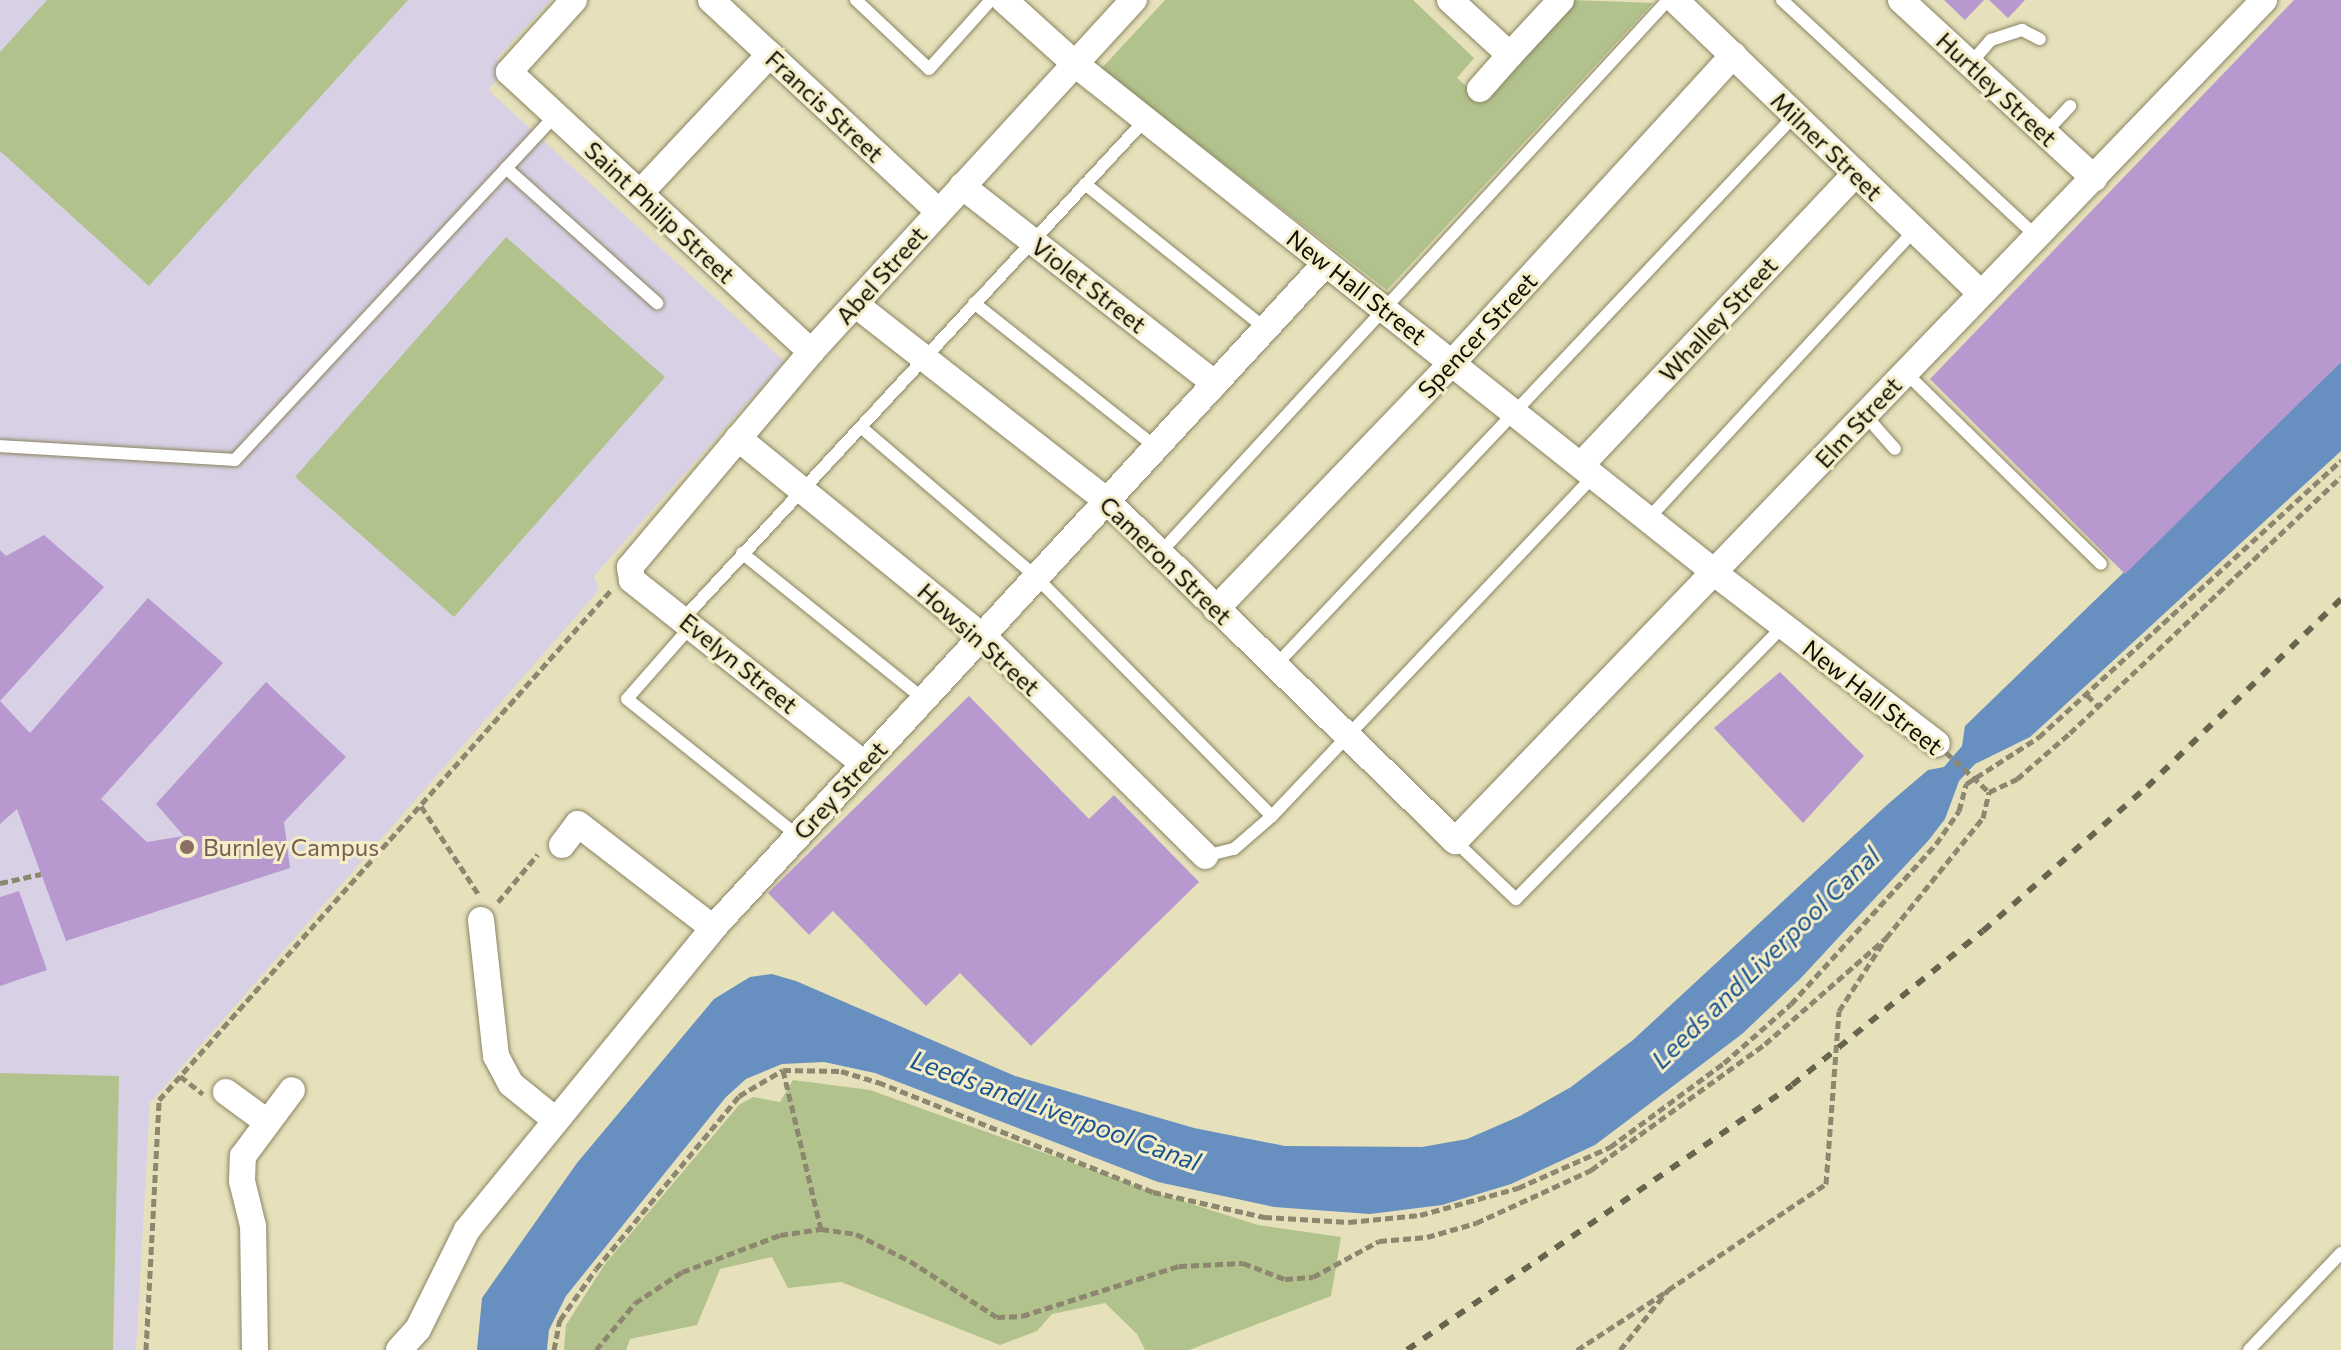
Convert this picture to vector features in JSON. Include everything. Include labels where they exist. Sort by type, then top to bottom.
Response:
[{"type":"street","name":"Saint Philip Street","points":[[574,0],[509,72],[811,352]]},
{"type":"street","name":"Francis Street","points":[[711,0],[939,212]]},
{"type":"street","name":"Abel Street","points":[[633,566],[811,352],[1134,0]]},
{"type":"street","points":[[1450,0],[1510,55]]},
{"type":"street","points":[[1480,89],[1561,0]]},
{"type":"street","name":"Milner Street","points":[[1675,0],[1979,292]]},
{"type":"street","name":"Hurtley Street","points":[[1901,0],[2094,178]]},
{"type":"street","name":"Elm Street","points":[[1455,841],[1715,573],[1979,292],[2094,178],[2264,0]]},
{"type":"street","name":"New Hall Street","points":[[1017,4],[1074,63],[1782,627],[1937,744]]},
{"type":"street","points":[[640,193],[770,54]]},
{"type":"street","name":"Spencer Street","points":[[1216,609],[1453,362],[1733,55]]},
{"type":"street","name":"Whalley Street","points":[[1587,470],[1856,173]]},
{"type":"street","name":"Violet Street","points":[[962,186],[1215,384]]},
{"type":"street","name":"Grey Street","points":[[399,1350],[418,1329],[467,1230],[554,1119],[713,928],[1325,264]]},
{"type":"street","name":"Cameron Street","points":[[855,304],[1107,501],[1455,841]]},
{"type":"street","name":"Howsin Street","points":[[738,438],[982,637],[1205,856]]},
{"type":"street","name":"Evelyn Street","points":[[633,566],[688,622],[864,764]]},
{"type":"street","points":[[562,845],[578,824],[713,928]]},
{"type":"street","points":[[481,920],[496,1056],[511,1084],[554,1119]]},
{"type":"street","points":[[255,1350],[253,1226],[242,1181],[243,1156],[292,1090]]},
{"type":"street","points":[[226,1092],[267,1122]]},
{"type":"lane","points":[[856,0],[929,69],[991,0]]},
{"type":"lane","points":[[1160,553],[1668,0]]},
{"type":"lane","points":[[1782,0],[2036,236]]},
{"type":"lane","points":[[1970,64],[1991,40],[2022,30],[2040,39]]},
{"type":"lane","points":[[2045,133],[2070,106]]},
{"type":"lane","points":[[0,446],[235,460],[556,115]]},
{"type":"lane","points":[[1275,666],[1517,414],[1795,115]]},
{"type":"lane","points":[[798,836],[627,699],[742,553],[862,428],[1145,120]]},
{"type":"lane","points":[[506,168],[657,303]]},
{"type":"lane","points":[[1085,184],[1265,328]]},
{"type":"lane","points":[[1648,519],[1915,230]]},
{"type":"lane","points":[[974,303],[1157,448]]},
{"type":"lane","points":[[1905,372],[2101,564]]},
{"type":"lane","points":[[1865,415],[1895,449]]},
{"type":"lane","points":[[862,428],[1035,576],[1272,816]]},
{"type":"lane","points":[[1205,856],[1234,849],[1272,816],[1587,470]]},
{"type":"lane","points":[[742,553],[925,700]]},
{"type":"lane","points":[[1455,841],[1516,899],[1782,627]]},
{"type":"lane","points":[[2249,1350],[2341,1253]]},
{"type":"path","points":[[554,1350],[572,1298],[605,1257],[739,1096],[783,1070],[841,1071],[878,1082],[1153,1192],[1264,1217],[1349,1222],[1468,1205],[1610,1147],[1724,1063],[1791,1004],[1936,844],[1959,811],[1966,784],[2014,756],[2087,695],[2341,460]]},
{"type":"path","points":[[1577,1350],[1826,1184],[1839,1011],[1886,938],[1983,818],[1989,792],[2017,779],[2341,477]]},
{"type":"path","points":[[146,1350],[159,1100],[633,566]]},
{"type":"path","points":[[2087,695],[2098,706]]},
{"type":"path","name":"New Hall Street","points":[[1937,744],[1989,792]]},
{"type":"path","points":[[421,806],[480,896],[481,920]]},
{"type":"path","points":[[481,920],[552,837],[562,845]]},
{"type":"path","points":[[0,883],[41,874]]},
{"type":"path","points":[[596,1350],[635,1303],[682,1272],[780,1235],[821,1229],[870,1241],[997,1317],[1022,1316],[1179,1266],[1243,1263],[1285,1279],[1313,1277],[1379,1241],[1427,1237],[1476,1223],[1591,1170],[1765,1044],[1872,944],[1886,938]]},
{"type":"path","points":[[783,1070],[821,1229]]},
{"type":"path","points":[[1620,1350],[1668,1290]]},
{"type":"shaded area","name":"Burnley Campus","points":[[0,0],[551,0],[497,58],[498,78],[488,90],[784,361],[594,576],[599,590],[150,1103],[136,1350],[0,1350]]},
{"type":"green space","points":[[47,0],[408,0],[149,286],[0,151],[0,52]]},
{"type":"green space","points":[[1165,0],[1413,0],[1474,58],[1457,78],[1481,99],[1572,0],[1653,3],[1387,290],[1101,69]]},
{"type":"green space","points":[[506,237],[665,377],[454,617],[295,477]]},
{"type":"green space","points":[[0,1073],[119,1076],[113,1350],[0,1350]]},
{"type":"green space","points":[[793,1080],[870,1090],[1153,1192],[1258,1225],[1341,1237],[1331,1296],[1189,1350],[1145,1350],[1137,1334],[1105,1303],[1052,1314],[1037,1331],[1000,1345],[841,1282],[788,1288],[772,1257],[720,1269],[697,1325],[630,1339],[626,1350],[564,1350],[566,1325],[605,1264],[739,1105],[753,1097],[780,1102]]},
{"type":"water","name":"Leeds and Liverpool Canal","points":[[2341,362],[2341,451],[2030,737],[1975,764],[1959,781],[1945,819],[1928,841],[1800,979],[1742,1034],[1595,1145],[1511,1184],[1442,1205],[1370,1214],[1274,1207],[1158,1182],[875,1073],[824,1062],[782,1064],[746,1079],[726,1097],[566,1296],[549,1330],[547,1350],[477,1350],[482,1298],[577,1163],[714,999],[750,977],[772,974],[796,981],[1015,1076],[1194,1128],[1285,1146],[1422,1147],[1467,1139],[1520,1116],[1571,1087],[1633,1040],[1888,804],[1928,770],[1944,767],[1962,746],[1965,726]]},
{"type":"building","points":[[1944,0],[1984,0],[1965,20]]},
{"type":"building","points":[[1989,0],[2025,0],[2008,18]]},
{"type":"building","points":[[2294,0],[2341,0],[2341,362],[2125,574],[1930,379]]},
{"type":"building","points":[[44,535],[104,587],[0,701],[0,550],[6,556]]},
{"type":"building","points":[[148,598],[223,663],[101,799],[147,842],[184,836],[156,804],[266,682],[346,757],[284,822],[290,868],[66,941],[17,809],[0,824],[0,701],[30,733]]},
{"type":"building","points":[[1780,672],[1864,756],[1803,823],[1714,728]]},
{"type":"building","points":[[969,696],[1089,819],[1114,795],[1199,882],[1031,1046],[960,973],[926,1006],[833,911],[809,935],[768,893]]},
{"type":"building","points":[[19,891],[47,970],[0,986],[0,897]]},
{"type":"railway","points":[[1407,1350],[1792,1085],[1983,931],[2147,787],[2341,599]]},
{"type":"place","name":"Burnley Campus","points":[[187,847]]}]
